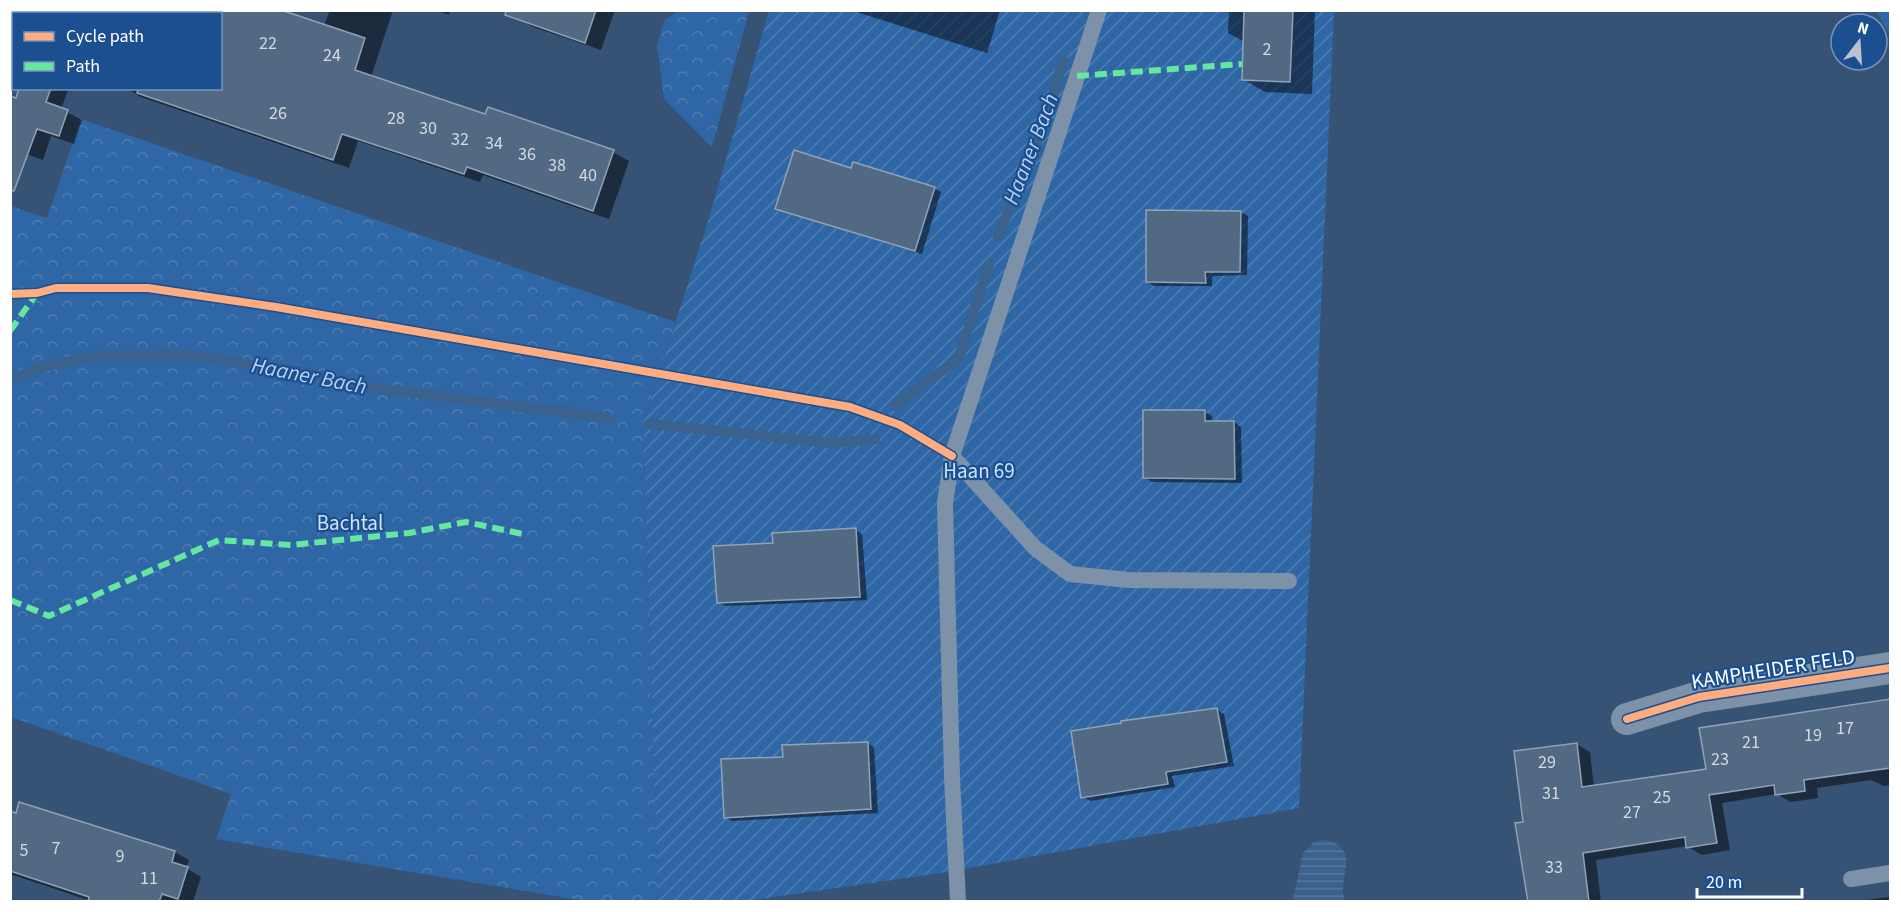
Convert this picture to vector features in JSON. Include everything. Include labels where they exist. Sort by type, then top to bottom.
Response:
[{"type":"street","name":"KAMPHEIDER FELD","points":[[1627,719],[1699,697],[1890,668]]},
{"type":"lane","points":[[958,902],[952,777],[945,503],[952,456],[1099,10]]},
{"type":"lane","points":[[952,456],[1035,548],[1070,574],[1129,580],[1289,581]]},
{"type":"lane","points":[[1851,879],[1890,873]]},
{"type":"green space","points":[[679,10],[749,11],[712,148],[664,99],[657,45],[664,21]]},
{"type":"green space","name":"Haan 69","points":[[769,11],[1334,11],[1299,808],[948,872],[746,901],[658,901],[643,423],[708,221]]},
{"type":"green space","points":[[1890,11],[1890,35],[1889,12],[1877,12]]},
{"type":"green space","name":"Bachtal","points":[[81,119],[675,322],[643,423],[658,901],[584,901],[216,839],[231,794],[11,717],[11,206],[47,218]]},
{"type":"shaded area","points":[[1327,840],[1342,848],[1345,853],[1343,891],[1346,901],[1294,901],[1303,853],[1314,842]]},
{"type":"building","points":[[220,10],[281,10],[365,38],[355,70],[485,114],[488,107],[614,150],[593,211],[467,167],[464,174],[342,134],[333,160],[137,93],[138,90],[222,90],[222,12]]},
{"type":"building","points":[[506,10],[596,10],[585,43],[505,15]]},
{"type":"building","points":[[1244,10],[1293,10],[1290,82],[1242,80]]},
{"type":"building","points":[[18,90],[50,90],[46,102],[68,110],[59,136],[37,129],[14,191],[10,190],[10,96],[16,98]]},
{"type":"building","points":[[794,150],[851,168],[853,162],[935,187],[915,251],[775,209]]},
{"type":"building","points":[[1146,210],[1241,211],[1240,272],[1205,272],[1206,283],[1146,282]]},
{"type":"building","points":[[1143,410],[1205,410],[1205,421],[1234,421],[1235,479],[1143,478]]},
{"type":"building","points":[[856,528],[860,597],[717,603],[713,546],[773,543],[772,533]]},
{"type":"building","points":[[1890,699],[1890,768],[1804,780],[1805,791],[1775,795],[1774,785],[1709,795],[1717,843],[1686,848],[1685,837],[1583,853],[1589,902],[1528,902],[1515,823],[1523,822],[1514,751],[1577,743],[1582,787],[1706,769],[1699,728]]},
{"type":"building","points":[[1217,708],[1227,762],[1166,772],[1168,784],[1081,798],[1071,731],[1121,723],[1121,721]]},
{"type":"building","points":[[868,742],[871,809],[724,818],[721,759],[783,757],[782,745]]},
{"type":"building","points":[[19,802],[175,851],[172,862],[188,867],[178,899],[162,894],[159,902],[88,902],[89,897],[10,871],[10,811],[16,813]]},
{"type":"waterway","name":"Haaner Bach","points":[[998,236],[1044,124],[1063,61]]},
{"type":"waterway","name":"Haaner Bach","points":[[895,406],[959,358],[989,264]]},
{"type":"waterway","name":"Haaner Bach","points":[[10,379],[46,366],[96,356],[190,355],[313,374],[334,383],[609,418]]},
{"type":"waterway","name":"Haaner Bach","points":[[649,424],[833,443],[875,439]]},
{"type":"marked path","points":[[1077,76],[1242,64]]},
{"type":"marked path","points":[[10,331],[37,293]]},
{"type":"marked path","points":[[10,600],[49,616],[219,540],[291,545],[409,533],[466,522],[523,534]]},
{"type":"cycle path","points":[[10,294],[37,293],[56,288],[148,288],[276,307],[850,407],[900,425],[952,456]]},
{"type":"cycle path","points":[[1627,719],[1699,697],[1890,668]]}]
